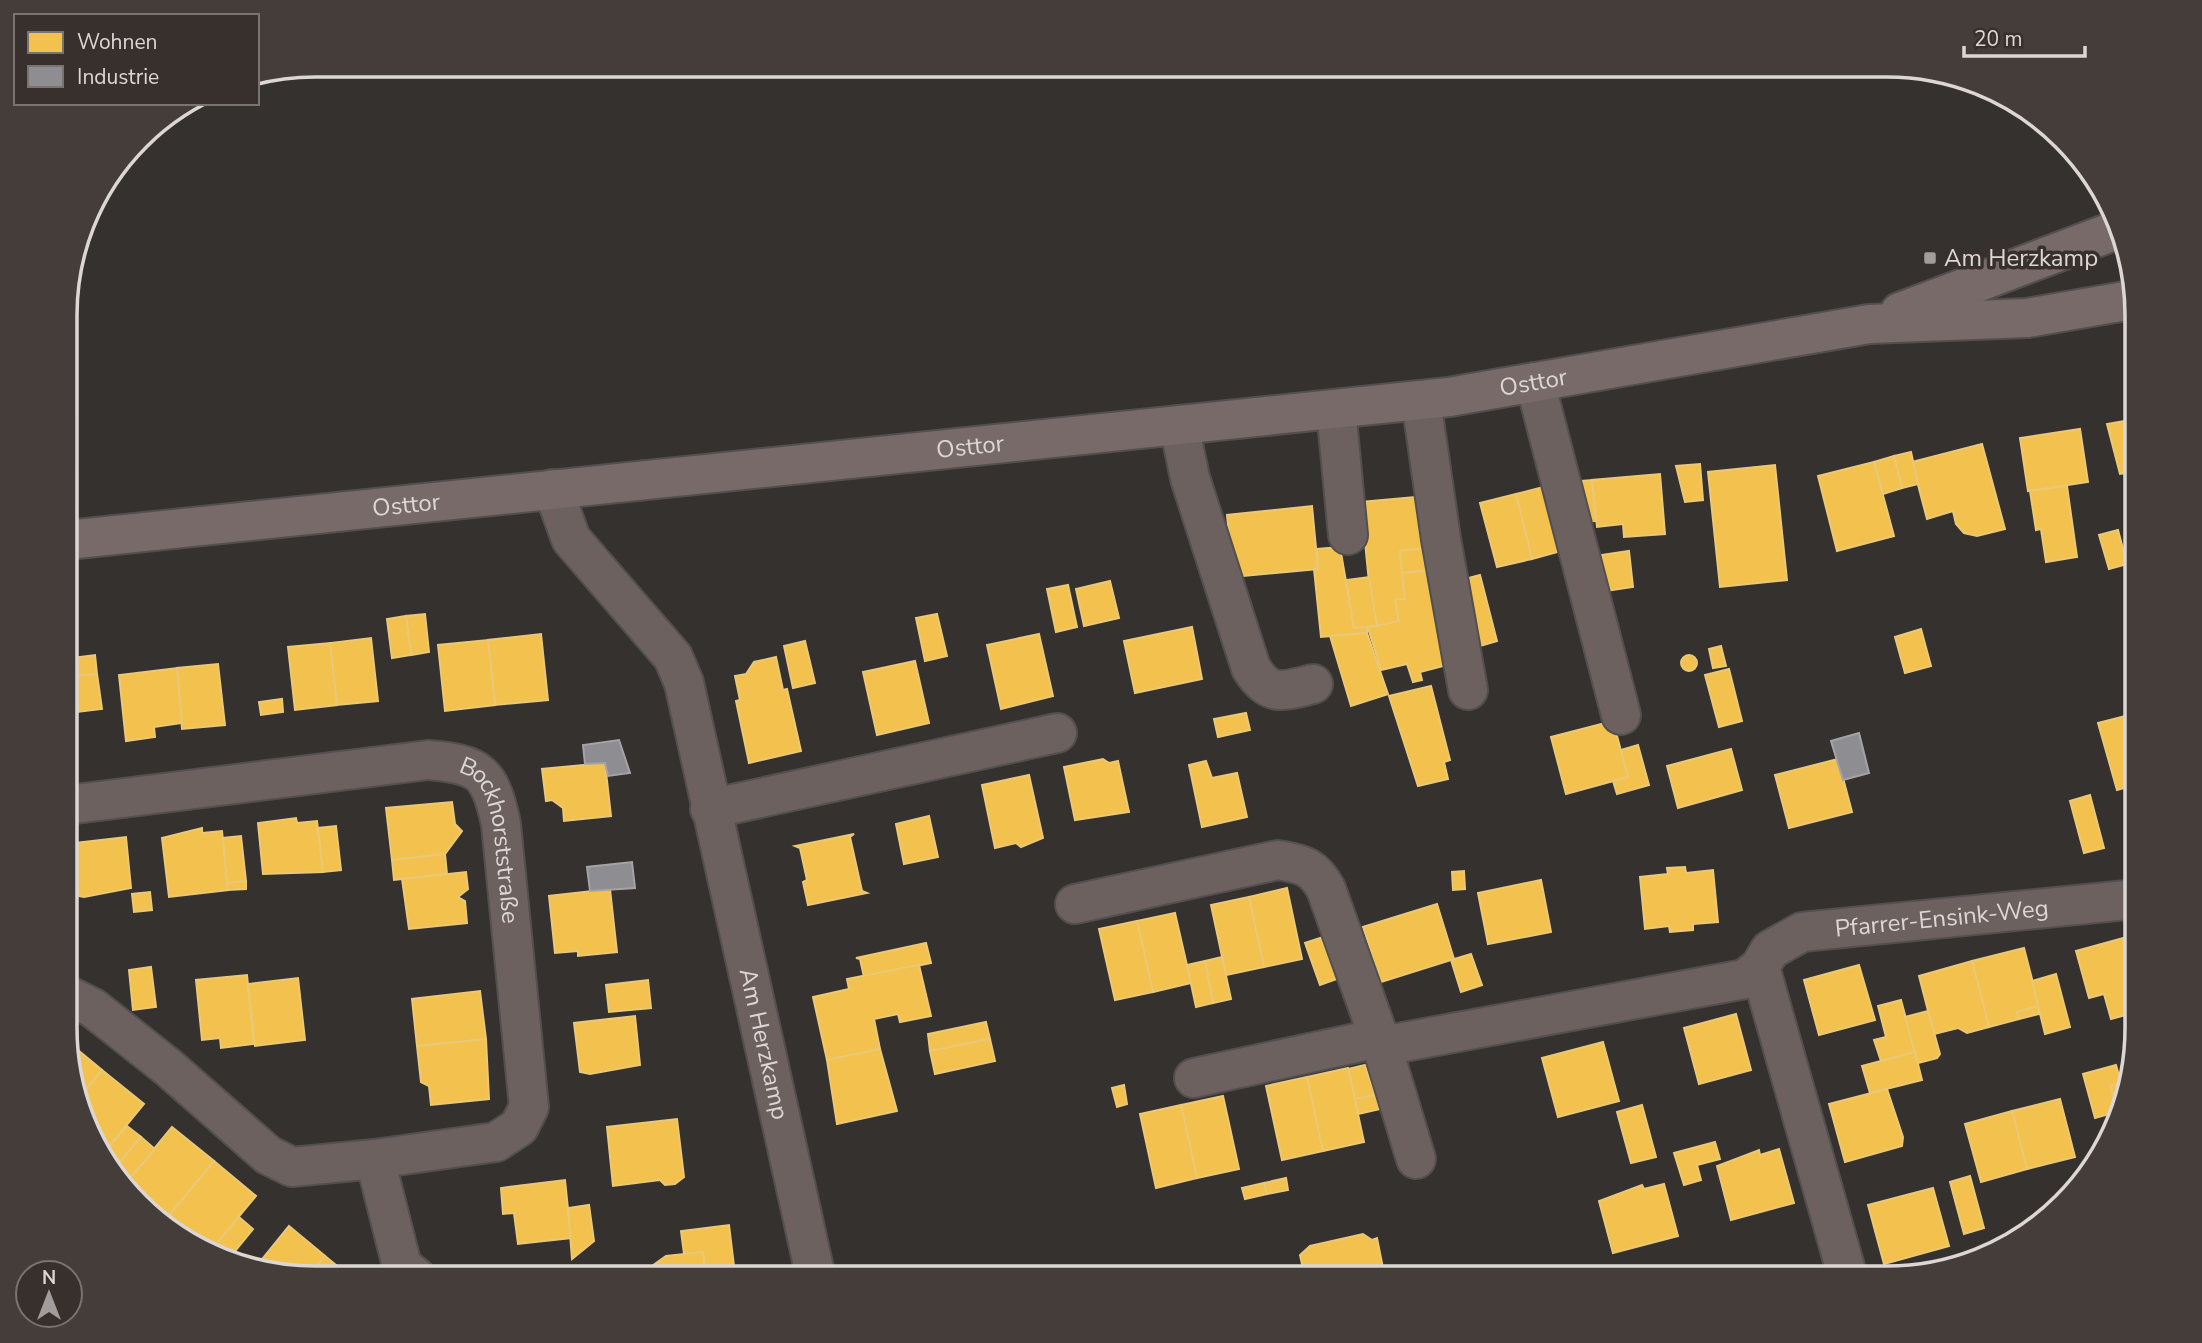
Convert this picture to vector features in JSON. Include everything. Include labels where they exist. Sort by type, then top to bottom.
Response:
[{"type":"main road","name":"Osttor","points":[[1869,324],[2109,232]]},
{"type":"main road","name":"Osttor","points":[[77,539],[1421,400],[1869,324],[2027,318],[2124,301]]},
{"type":"street","points":[[1535,382],[1622,715]]},
{"type":"street","points":[[1421,400],[1441,539],[1468,690]]},
{"type":"street","points":[[1322,410],[1337,532]]},
{"type":"street","points":[[1179,425],[1190,478],[1251,668],[1261,684],[1279,692],[1313,684]]},
{"type":"street","name":"Am Herzkamp","points":[[553,489],[571,539],[673,657],[684,683],[813,1266]]},
{"type":"street","points":[[710,809],[1058,733]]},
{"type":"street","name":"Bockhorststraße","points":[[77,804],[428,760],[462,763],[481,771],[496,796],[501,824],[529,1107],[519,1127],[496,1142],[375,1159],[292,1167],[268,1155],[170,1068],[93,1008],[77,1000]]},
{"type":"street","points":[[1075,904],[1278,860],[1303,864],[1317,873],[1326,889],[1380,1042],[1416,1159]]},
{"type":"street","name":"Pfarrer-Ensink-Weg","points":[[1194,1078],[1380,1042],[1745,979],[1760,967],[1770,950],[1802,932],[2124,900]]},
{"type":"street","points":[[1760,967],[1844,1265]]},
{"type":"street","points":[[375,1159],[402,1266]]},
{"type":"building: Wohnen","points":[[2124,421],[2124,473],[2120,474],[2107,424]]},
{"type":"building: Wohnen","points":[[2080,429],[2088,482],[2028,491],[2020,438]]},
{"type":"building: Wohnen","points":[[1982,444],[2005,529],[1977,536],[1964,533],[1956,524],[1953,511],[1927,519],[1912,462]]},
{"type":"building: Wohnen","points":[[1911,452],[1918,484],[1902,488],[1894,456]]},
{"type":"building: Wohnen","points":[[1894,456],[1902,488],[1883,494],[1874,462]]},
{"type":"building: Wohnen","points":[[1874,462],[1894,536],[1837,551],[1818,476]]},
{"type":"building: Wohnen","points":[[1700,464],[1703,500],[1685,502],[1676,466]]},
{"type":"building: Wohnen","points":[[1775,465],[1787,580],[1720,587],[1708,472]]},
{"type":"building: Wohnen","points":[[1660,474],[1665,534],[1624,537],[1623,524],[1597,527],[1592,480]]},
{"type":"building: Wohnen","points":[[1592,480],[1596,521],[1580,523],[1569,482]]},
{"type":"building: Wohnen","points":[[1551,485],[1568,549],[1532,559],[1516,494]]},
{"type":"building: Wohnen","points":[[2067,486],[2077,557],[2046,562],[2041,529],[2036,530],[2030,491]]},
{"type":"building: Wohnen","points":[[1516,494],[1532,559],[1497,567],[1480,503]]},
{"type":"building: Wohnen","points":[[1426,496],[1431,548],[1400,551],[1405,599],[1395,599],[1399,621],[1377,626],[1371,602],[1361,502]]},
{"type":"building: Wohnen","points":[[1312,506],[1318,569],[1233,577],[1227,515]]},
{"type":"building: Wohnen","points":[[2118,530],[2124,565],[2109,569],[2099,535]]},
{"type":"building: Wohnen","points":[[1340,547],[1354,628],[1367,626],[1367,633],[1321,637],[1314,569],[1318,569],[1317,549]]},
{"type":"building: Wohnen","points":[[1431,548],[1432,570],[1402,573],[1400,551]]},
{"type":"building: Wohnen","points":[[1629,551],[1633,587],[1605,591],[1601,555]]},
{"type":"building: Wohnen","points":[[1432,570],[1447,665],[1420,672],[1422,680],[1413,682],[1407,664],[1381,670],[1368,628],[1399,621],[1395,599],[1405,599],[1402,573]]},
{"type":"building: Wohnen","points":[[1480,575],[1497,641],[1480,646],[1461,580]]},
{"type":"building: Wohnen","points":[[1369,577],[1377,626],[1354,628],[1346,580]]},
{"type":"building: Wohnen","points":[[1110,581],[1119,618],[1084,626],[1076,589]]},
{"type":"building: Wohnen","points":[[1068,585],[1077,627],[1056,632],[1047,589]]},
{"type":"building: Wohnen","points":[[425,614],[429,652],[411,655],[406,616]]},
{"type":"building: Wohnen","points":[[937,614],[947,656],[925,661],[916,618]]},
{"type":"building: Wohnen","points":[[406,616],[411,655],[392,658],[387,619]]},
{"type":"building: Wohnen","points":[[1192,627],[1202,679],[1135,693],[1124,641]]},
{"type":"building: Wohnen","points":[[1921,629],[1931,666],[1905,673],[1895,637]]},
{"type":"building: Wohnen","points":[[1367,633],[1388,694],[1351,706],[1330,636]]},
{"type":"building: Wohnen","points":[[541,634],[548,700],[495,705],[488,640]]},
{"type":"building: Wohnen","points":[[1039,634],[1053,696],[1001,709],[987,645]]},
{"type":"building: Wohnen","points":[[371,638],[378,701],[337,705],[330,643]]},
{"type":"building: Wohnen","points":[[488,640],[495,705],[445,711],[438,645]]},
{"type":"building: Wohnen","points":[[805,641],[815,683],[793,688],[784,646]]},
{"type":"building: Wohnen","points":[[330,643],[337,705],[295,710],[288,647]]},
{"type":"building: Wohnen","points":[[1721,646],[1726,666],[1713,668],[1709,649]]},
{"type":"building: Wohnen","points":[[95,655],[97,674],[77,676],[77,657]]},
{"type":"building: Wohnen","points":[[1689,655],[1695,657],[1695,669],[1689,671],[1683,669],[1681,663],[1683,657]]},
{"type":"building: Wohnen","points":[[776,657],[783,690],[787,689],[801,751],[749,763],[736,701],[740,700],[735,676],[746,674],[754,662]]},
{"type":"building: Wohnen","points":[[915,661],[929,723],[877,735],[863,672]]},
{"type":"building: Wohnen","points":[[218,664],[225,725],[182,729],[177,668]]},
{"type":"building: Wohnen","points":[[177,668],[182,723],[154,727],[155,737],[126,741],[119,675]]},
{"type":"building: Wohnen","points":[[1729,669],[1742,721],[1719,727],[1705,675]]},
{"type":"building: Wohnen","points":[[97,674],[102,709],[77,712],[77,676]]},
{"type":"building: Wohnen","points":[[1431,686],[1450,760],[1444,762],[1448,779],[1418,786],[1389,696]]},
{"type":"building: Wohnen","points":[[282,699],[283,712],[261,715],[259,702]]},
{"type":"building: Wohnen","points":[[1246,713],[1250,730],[1218,737],[1214,719]]},
{"type":"building: Wohnen","points":[[2124,716],[2124,788],[2117,790],[2098,723]]},
{"type":"building: Wohnen","points":[[1613,721],[1628,777],[1566,794],[1551,737]]},
{"type":"building: Wohnen","points":[[1638,745],[1649,785],[1617,794],[1613,781],[1628,777],[1621,750]]},
{"type":"building: Wohnen","points":[[1731,749],[1742,790],[1678,808],[1667,766]]},
{"type":"building: Wohnen","points":[[1103,759],[1109,763],[1118,761],[1129,812],[1075,820],[1064,767]]},
{"type":"building: Wohnen","points":[[1838,759],[1852,812],[1789,828],[1775,775]]},
{"type":"building: Wohnen","points":[[1206,761],[1212,778],[1237,773],[1247,817],[1202,827],[1189,765]]},
{"type":"building: Wohnen","points":[[605,763],[611,816],[564,821],[563,808],[552,800],[546,801],[542,769]]},
{"type":"building: Wohnen","points":[[1029,775],[1043,838],[1021,847],[1016,843],[995,848],[982,785]]},
{"type":"building: Wohnen","points":[[2090,795],[2104,848],[2084,853],[2070,801]]},
{"type":"building: Wohnen","points":[[452,802],[455,824],[462,831],[445,854],[392,860],[386,808]]},
{"type":"building: Wohnen","points":[[929,816],[938,857],[904,864],[896,824]]},
{"type":"building: Wohnen","points":[[296,818],[297,823],[317,821],[323,872],[263,874],[258,823]]},
{"type":"building: Wohnen","points":[[336,826],[341,870],[323,872],[318,828]]},
{"type":"building: Wohnen","points":[[202,828],[202,833],[222,831],[228,890],[169,897],[162,838]]},
{"type":"building: Wohnen","points":[[854,834],[850,837],[862,891],[867,893],[808,905],[803,882],[807,880],[800,848],[795,846]]},
{"type":"building: Wohnen","points":[[241,836],[246,881],[227,883],[223,838]]},
{"type":"building: Wohnen","points":[[126,837],[131,888],[84,897],[77,896],[77,843]]},
{"type":"building: Wohnen","points":[[445,854],[447,874],[394,880],[392,860]]},
{"type":"building: Wohnen","points":[[1685,867],[1686,873],[1713,870],[1718,922],[1693,924],[1693,930],[1670,932],[1669,926],[1645,929],[1640,877],[1668,874],[1667,868]]},
{"type":"building: Wohnen","points":[[1464,871],[1465,889],[1453,890],[1452,872]]},
{"type":"building: Wohnen","points":[[466,872],[468,889],[458,897],[465,901],[467,923],[409,929],[402,879]]},
{"type":"building: Wohnen","points":[[1541,880],[1551,932],[1488,944],[1478,893]]},
{"type":"building: Wohnen","points":[[246,881],[246,889],[228,890],[227,883]]},
{"type":"building: Wohnen","points":[[1287,888],[1302,959],[1264,967],[1249,897]]},
{"type":"building: Wohnen","points":[[610,889],[617,952],[578,956],[578,951],[555,953],[549,896]]},
{"type":"building: Wohnen","points":[[150,892],[152,910],[134,912],[132,894]]},
{"type":"building: Wohnen","points":[[1249,897],[1264,967],[1226,975],[1211,905]]},
{"type":"building: Wohnen","points":[[1437,904],[1454,959],[1381,982],[1363,927]]},
{"type":"building: Wohnen","points":[[1175,913],[1191,983],[1153,992],[1137,921]]},
{"type":"building: Wohnen","points":[[1137,921],[1153,992],[1115,1000],[1099,929]]},
{"type":"building: Wohnen","points":[[1323,937],[1337,979],[1320,985],[1305,943]]},
{"type":"building: Wohnen","points":[[2124,938],[2124,1016],[2111,1019],[2104,994],[2089,998],[2076,951]]},
{"type":"building: Wohnen","points":[[926,943],[931,963],[864,977],[860,959],[856,958]]},
{"type":"building: Wohnen","points":[[2024,948],[2039,1006],[2017,1012],[2019,1019],[1989,1027],[1972,961]]},
{"type":"building: Wohnen","points":[[1471,954],[1482,985],[1461,992],[1451,960]]},
{"type":"building: Wohnen","points":[[1222,957],[1231,999],[1213,1003],[1205,961]]},
{"type":"building: Wohnen","points":[[1205,961],[1213,1003],[1196,1007],[1187,965]]},
{"type":"building: Wohnen","points":[[1972,961],[1989,1027],[1967,1033],[1958,1028],[1934,1034],[1919,976]]},
{"type":"building: Wohnen","points":[[919,965],[931,1016],[900,1022],[898,1014],[874,1019],[880,1049],[827,1060],[813,997],[849,989],[847,979]]},
{"type":"building: Wohnen","points":[[1859,965],[1875,1020],[1819,1035],[1804,980]]},
{"type":"building: Wohnen","points":[[151,967],[156,1007],[133,1010],[129,970]]},
{"type":"building: Wohnen","points":[[2056,974],[2070,1027],[2045,1034],[2032,981]]},
{"type":"building: Wohnen","points":[[247,975],[254,1044],[221,1048],[220,1038],[202,1040],[196,980]]},
{"type":"building: Wohnen","points":[[298,978],[305,1040],[255,1046],[248,984]]},
{"type":"building: Wohnen","points":[[648,980],[651,1008],[609,1012],[606,985]]},
{"type":"building: Wohnen","points":[[480,991],[486,1039],[417,1046],[412,999]]},
{"type":"building: Wohnen","points":[[1901,1000],[1915,1052],[1881,1061],[1874,1040],[1886,1037],[1878,1006]]},
{"type":"building: Wohnen","points":[[2038,1006],[2039,1014],[2019,1019],[2017,1012]]},
{"type":"building: Wohnen","points":[[1928,1011],[1940,1054],[1937,1058],[1918,1063],[1905,1017]]},
{"type":"building: Wohnen","points":[[1736,1014],[1751,1070],[1699,1084],[1684,1028]]},
{"type":"building: Wohnen","points":[[635,1016],[640,1065],[590,1074],[580,1072],[574,1023]]},
{"type":"building: Wohnen","points":[[986,1022],[990,1039],[930,1051],[928,1034]]},
{"type":"building: Wohnen","points":[[486,1039],[489,1099],[431,1105],[429,1086],[421,1082],[417,1046]]},
{"type":"building: Wohnen","points":[[990,1039],[995,1061],[935,1074],[930,1051]]},
{"type":"building: Wohnen","points":[[1603,1042],[1619,1101],[1558,1117],[1542,1058]]},
{"type":"building: Wohnen","points":[[880,1049],[897,1111],[837,1124],[827,1060]]},
{"type":"building: Wohnen","points":[[78,1050],[102,1070],[85,1091]]},
{"type":"building: Wohnen","points":[[1915,1052],[1922,1080],[1870,1093],[1862,1066]]},
{"type":"building: Wohnen","points":[[1365,1065],[1375,1095],[1355,1099],[1348,1069]]},
{"type":"building: Wohnen","points":[[2116,1065],[2119,1077],[2118,1084],[2111,1086],[2114,1099],[2108,1114],[2095,1118],[2083,1074]]},
{"type":"building: Wohnen","points":[[1348,1068],[1364,1142],[1323,1151],[1307,1077]]},
{"type":"building: Wohnen","points":[[102,1070],[144,1104],[109,1146],[102,1133],[85,1091]]},
{"type":"building: Wohnen","points":[[1307,1077],[1323,1151],[1282,1160],[1266,1086]]},
{"type":"building: Wohnen","points":[[2118,1084],[2114,1098],[2111,1086]]},
{"type":"building: Wohnen","points":[[1124,1085],[1127,1104],[1117,1107],[1112,1088]]},
{"type":"building: Wohnen","points":[[1887,1089],[1903,1137],[1902,1146],[1845,1162],[1829,1104]]},
{"type":"building: Wohnen","points":[[1375,1095],[1380,1109],[1358,1114],[1355,1099]]},
{"type":"building: Wohnen","points":[[1223,1096],[1239,1169],[1197,1178],[1181,1105]]},
{"type":"building: Wohnen","points":[[2060,1099],[2075,1157],[2027,1169],[2012,1111]]},
{"type":"building: Wohnen","points":[[1181,1105],[1197,1178],[1156,1188],[1140,1114]]},
{"type":"building: Wohnen","points":[[1642,1105],[1656,1157],[1631,1163],[1617,1112]]},
{"type":"building: Wohnen","points":[[2012,1111],[2027,1169],[1981,1182],[1965,1124]]},
{"type":"building: Wohnen","points":[[677,1119],[684,1177],[675,1184],[665,1185],[660,1180],[613,1186],[607,1127]]},
{"type":"building: Wohnen","points":[[127,1126],[141,1137],[119,1163],[109,1146]]},
{"type":"building: Wohnen","points":[[172,1127],[214,1161],[169,1216],[130,1178]]},
{"type":"building: Wohnen","points":[[141,1137],[155,1149],[130,1178],[119,1163]]},
{"type":"building: Wohnen","points":[[1715,1142],[1720,1159],[1697,1165],[1701,1180],[1684,1185],[1674,1153]]},
{"type":"building: Wohnen","points":[[1779,1149],[1794,1203],[1731,1220],[1717,1166],[1759,1150],[1760,1155]]},
{"type":"building: Wohnen","points":[[214,1161],[256,1196],[216,1244],[169,1216]]},
{"type":"building: Wohnen","points":[[1970,1176],[1984,1228],[1964,1234],[1950,1182]]},
{"type":"building: Wohnen","points":[[1286,1178],[1288,1190],[1267,1194],[1264,1183]]},
{"type":"building: Wohnen","points":[[565,1180],[571,1238],[518,1244],[514,1213],[503,1214],[501,1188]]},
{"type":"building: Wohnen","points":[[1264,1183],[1267,1194],[1245,1199],[1242,1188]]},
{"type":"building: Wohnen","points":[[1664,1184],[1678,1236],[1613,1253],[1599,1201],[1642,1185],[1644,1189]]},
{"type":"building: Wohnen","points":[[1933,1188],[1949,1246],[1884,1264],[1868,1205]]},
{"type":"building: Wohnen","points":[[589,1205],[594,1241],[572,1259],[568,1208]]},
{"type":"building: Wohnen","points":[[239,1217],[253,1229],[235,1252],[216,1244]]},
{"type":"building: Wohnen","points":[[729,1225],[734,1266],[705,1266],[703,1252],[684,1254],[681,1231]]},
{"type":"building: Wohnen","points":[[289,1226],[325,1256],[317,1266],[262,1260]]},
{"type":"building: Wohnen","points":[[1363,1234],[1372,1240],[1377,1238],[1382,1265],[1302,1265],[1300,1255],[1310,1246]]},
{"type":"building: Wohnen","points":[[703,1252],[705,1266],[652,1266],[666,1256]]},
{"type":"building: Wohnen","points":[[325,1256],[337,1266],[317,1266]]},
{"type":"building: Industrie","points":[[1859,733],[1869,773],[1843,780],[1831,741]]},
{"type":"building: Industrie","points":[[619,740],[630,773],[608,776],[605,763],[585,764],[583,745]]},
{"type":"building: Industrie","points":[[632,862],[635,888],[590,891],[587,867]]},
{"type":"place","name":"Am Herzkamp","points":[[1930,258]]}]
